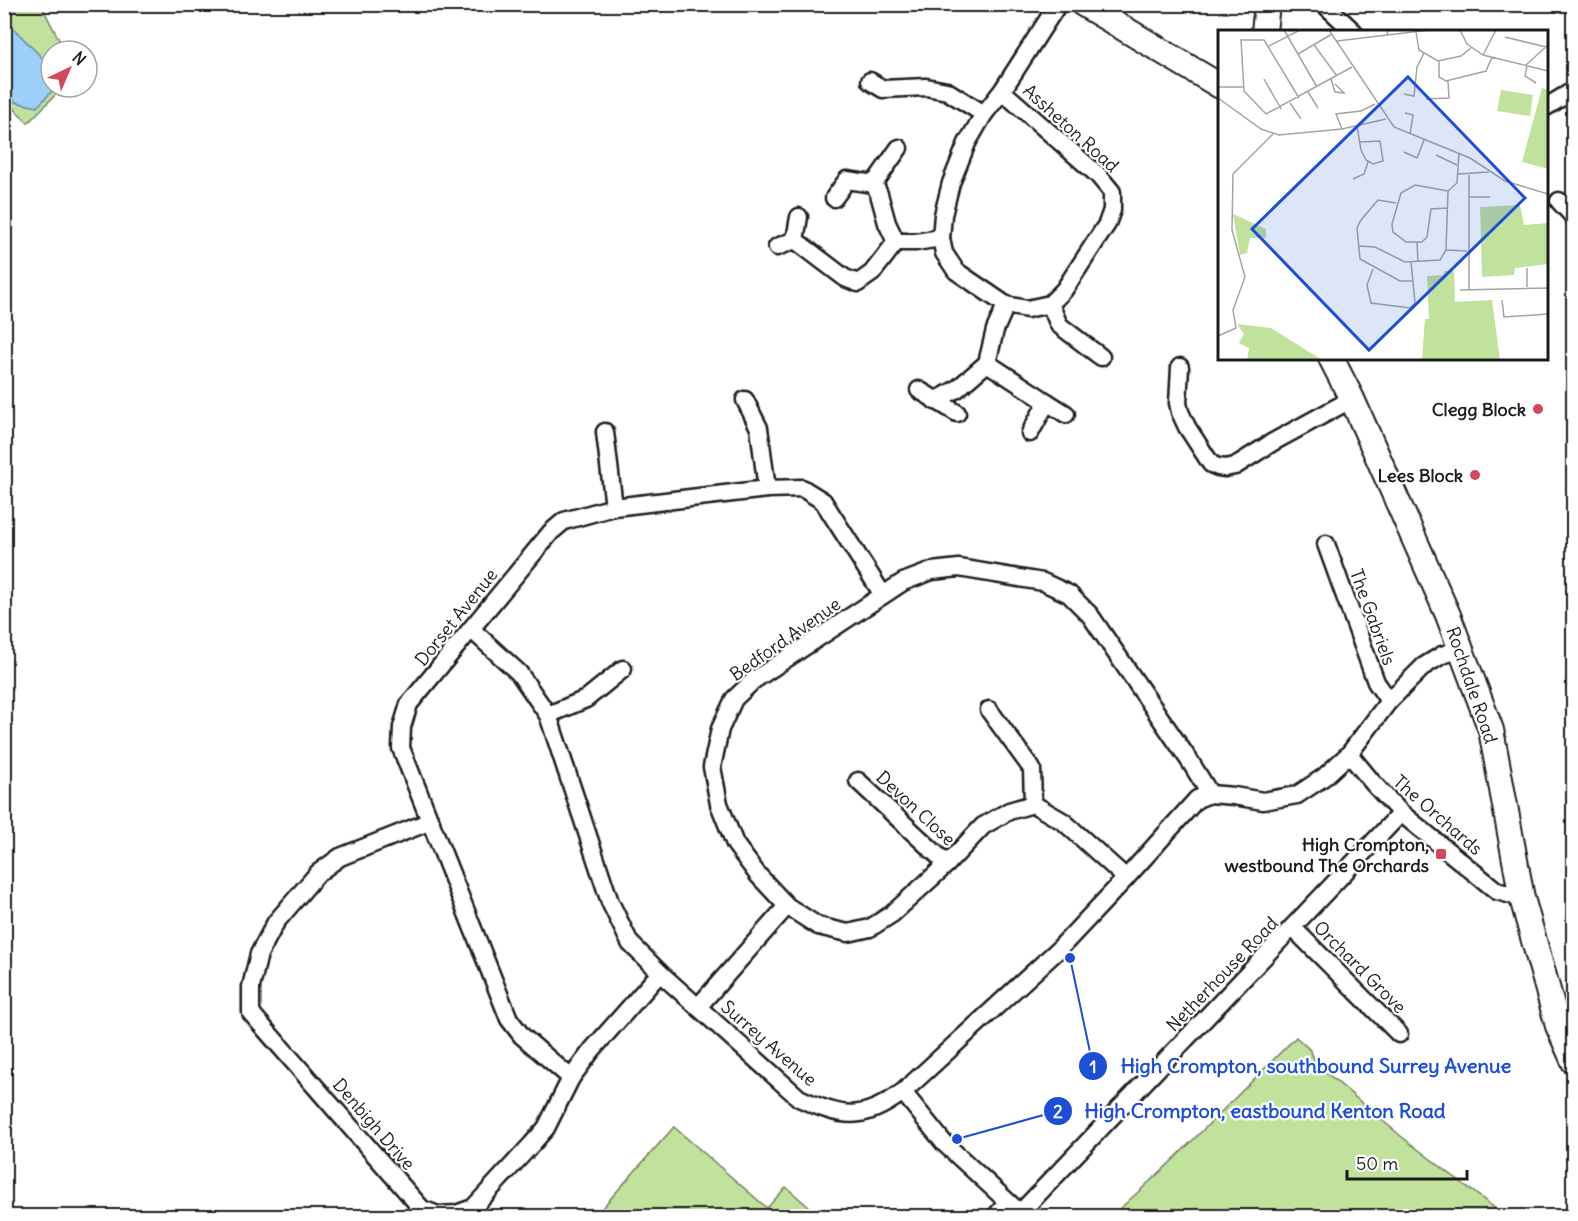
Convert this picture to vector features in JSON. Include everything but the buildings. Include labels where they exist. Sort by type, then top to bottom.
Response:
[{"type":"main road","points":[[1083,4],[1218,85]]},
{"type":"main road","points":[[1264,30],[1267,4]]},
{"type":"main road","name":"Rochdale Road","points":[[1332,360],[1352,399],[1448,615],[1491,730],[1522,898],[1558,1026],[1574,1062]]},
{"type":"street","name":"Assheton Road","points":[[940,238],[942,215],[951,183],[967,143],[1058,4]]},
{"type":"street","points":[[1324,4],[1352,30]]},
{"type":"street","points":[[870,81],[884,89],[927,87],[947,91],[984,114]]},
{"type":"street","points":[[1548,106],[1574,90]]},
{"type":"street","name":"Assheton Road","points":[[1002,91],[1098,175],[1112,192],[1112,210],[1107,224],[1064,290],[1050,304]]},
{"type":"street","points":[[874,184],[899,148]]},
{"type":"street","points":[[834,198],[847,180],[874,184]]},
{"type":"street","points":[[874,184],[896,242]]},
{"type":"street","points":[[1559,201],[1574,217]]},
{"type":"street","points":[[795,240],[799,217]]},
{"type":"street","points":[[896,242],[916,242],[940,238],[944,253],[956,271],[1006,305],[1027,309],[1050,304],[1059,325],[1101,357]]},
{"type":"street","points":[[795,240],[844,278],[858,283],[872,273],[896,242]]},
{"type":"street","points":[[777,247],[795,240]]},
{"type":"street","points":[[935,401],[957,389],[987,363],[995,330],[1006,305]]},
{"type":"street","points":[[987,363],[1066,414]]},
{"type":"street","points":[[1180,367],[1178,403],[1180,412],[1187,428],[1211,464],[1218,467],[1236,466],[1273,442],[1352,399]]},
{"type":"street","points":[[919,390],[957,413]]},
{"type":"street","points":[[745,400],[759,428],[767,489]]},
{"type":"street","points":[[1030,433],[1047,402]]},
{"type":"street","points":[[605,432],[614,507]]},
{"type":"street","name":"Dorset Avenue","points":[[571,1078],[522,1036],[509,1019],[401,748],[402,727],[409,704],[551,532],[564,521],[614,507],[767,489],[802,488],[823,501],[883,595]]},
{"type":"street","name":"The Gabriels","points":[[1326,544],[1376,682],[1389,701]]},
{"type":"street","name":"Bedford Avenue","points":[[1033,804],[1009,811],[982,826],[947,864],[892,914],[870,928],[848,933],[818,926],[787,906],[758,875],[735,844],[719,804],[712,767],[720,729],[734,699],[754,680],[903,582],[932,571],[959,568],[1043,582],[1069,594],[1090,615],[1210,794]]},
{"type":"street","name":"Surrey Avenue","points":[[471,629],[519,673],[548,715],[610,902],[630,943],[660,973],[799,1098],[827,1111],[855,1115],[886,1104],[903,1092],[1060,948],[1197,799],[1210,794]]},
{"type":"street","points":[[1210,794],[1263,801],[1297,795],[1324,777],[1349,754],[1389,701],[1424,666],[1442,655],[1461,649]]},
{"type":"street","points":[[548,715],[586,699],[623,669]]},
{"type":"street","points":[[989,710],[1032,769],[1033,804],[1064,822],[1126,878]]},
{"type":"street","name":"The Orchards","points":[[1349,754],[1401,813],[1497,891],[1522,898]]},
{"type":"street","name":"Devon Close","points":[[858,780],[947,864]]},
{"type":"street","name":"Netherhouse Road","points":[[996,1216],[1017,1211],[1293,928],[1401,813]]},
{"type":"street","name":"Denbigh Drive","points":[[431,821],[340,857],[318,873],[276,922],[259,954],[251,987],[251,1013],[422,1209],[438,1215],[456,1214],[473,1208],[546,1128],[571,1078],[592,1050],[660,973]]},
{"type":"street","points":[[698,1007],[787,906]]},
{"type":"street","name":"Orchard Grove","points":[[1293,928],[1399,1034]]},
{"type":"street","points":[[903,1092],[944,1143],[1017,1211]]},
{"type":"green space","points":[[5,5],[41,5],[59,39],[39,39],[39,99],[51,99],[28,123],[5,99]]},
{"type":"green space","points":[[1296,1037],[1311,1051],[1315,1063],[1402,1137],[1505,1216],[1112,1216],[1172,1161]]},
{"type":"green space","points":[[674,1127],[767,1208],[786,1187],[819,1216],[595,1216]]},
{"type":"water","points":[[5,25],[14,29],[39,55],[39,99],[45,99],[37,107],[15,102],[5,87]]},
{"type":"place","name":"Clegg Block","points":[[1538,409]]},
{"type":"place","name":"Lees Block","points":[[1475,475]]},
{"type":"place","name":"High Crompton, westbound The Orchards","points":[[1441,854]]},
{"type":"place","name":"High Crompton, southbound Surrey Avenue","points":[[1070,958]]},
{"type":"place","name":"High Crompton, eastbound Kenton Road","points":[[957,1139]]}]
